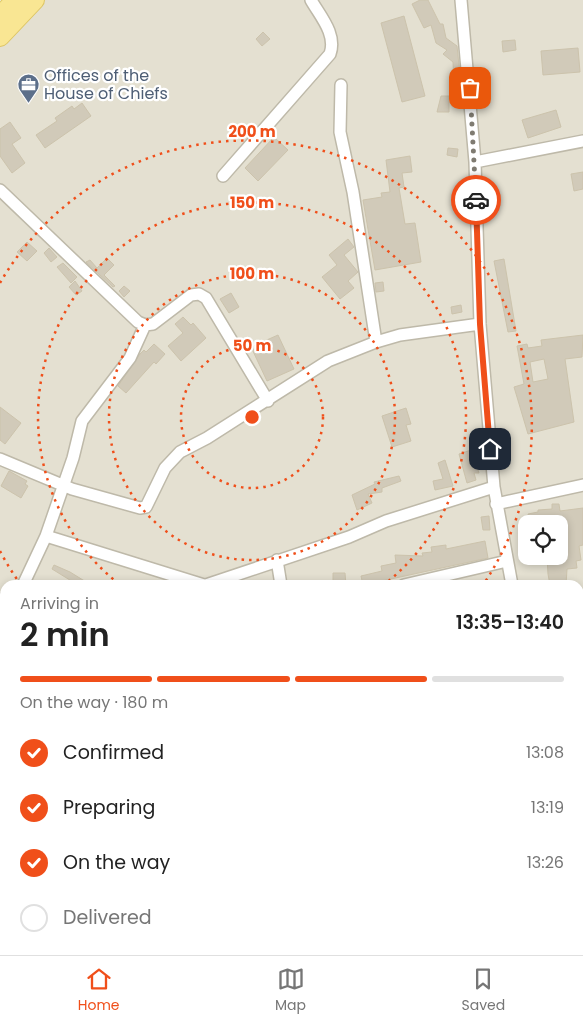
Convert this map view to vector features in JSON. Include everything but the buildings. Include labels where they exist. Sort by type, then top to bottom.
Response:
[{"type":"main road","points":[[0,37],[35,0]]},
{"type":"street","points":[[222,176],[330,54],[333,45],[332,36],[311,0]]},
{"type":"street","points":[[461,0],[475,162],[480,324],[494,487],[511,580]]},
{"type":"street","points":[[341,85],[340,132],[353,192],[376,342]]},
{"type":"street","points":[[475,162],[583,141]]},
{"type":"street","points":[[0,190],[138,322],[145,325],[153,324],[191,295],[200,294],[206,298],[268,400]]},
{"type":"street","points":[[0,459],[64,486],[140,508],[146,507],[165,468],[180,452],[207,438],[328,361],[376,342],[400,335],[480,324]]},
{"type":"street","points":[[25,580],[46,536],[64,486],[82,420],[130,358],[145,325]]},
{"type":"street","points":[[496,504],[583,485]]},
{"type":"street","points":[[219,580],[349,537],[386,521],[494,487]]},
{"type":"street","points":[[46,536],[189,580]]},
{"type":"street","points":[[277,560],[280,580]]},
{"type":"street","points":[[425,580],[507,561]]},
{"type":"shaded area","points":[[44,0],[583,0],[583,580],[0,580],[0,47]]},
{"type":"way so far","points":[[470,88],[476,200]]},
{"type":"place","name":"Offices of the House of Chiefs","points":[[28,103]]},
{"type":"route","points":[[476,200],[480,324],[490,449]]}]
